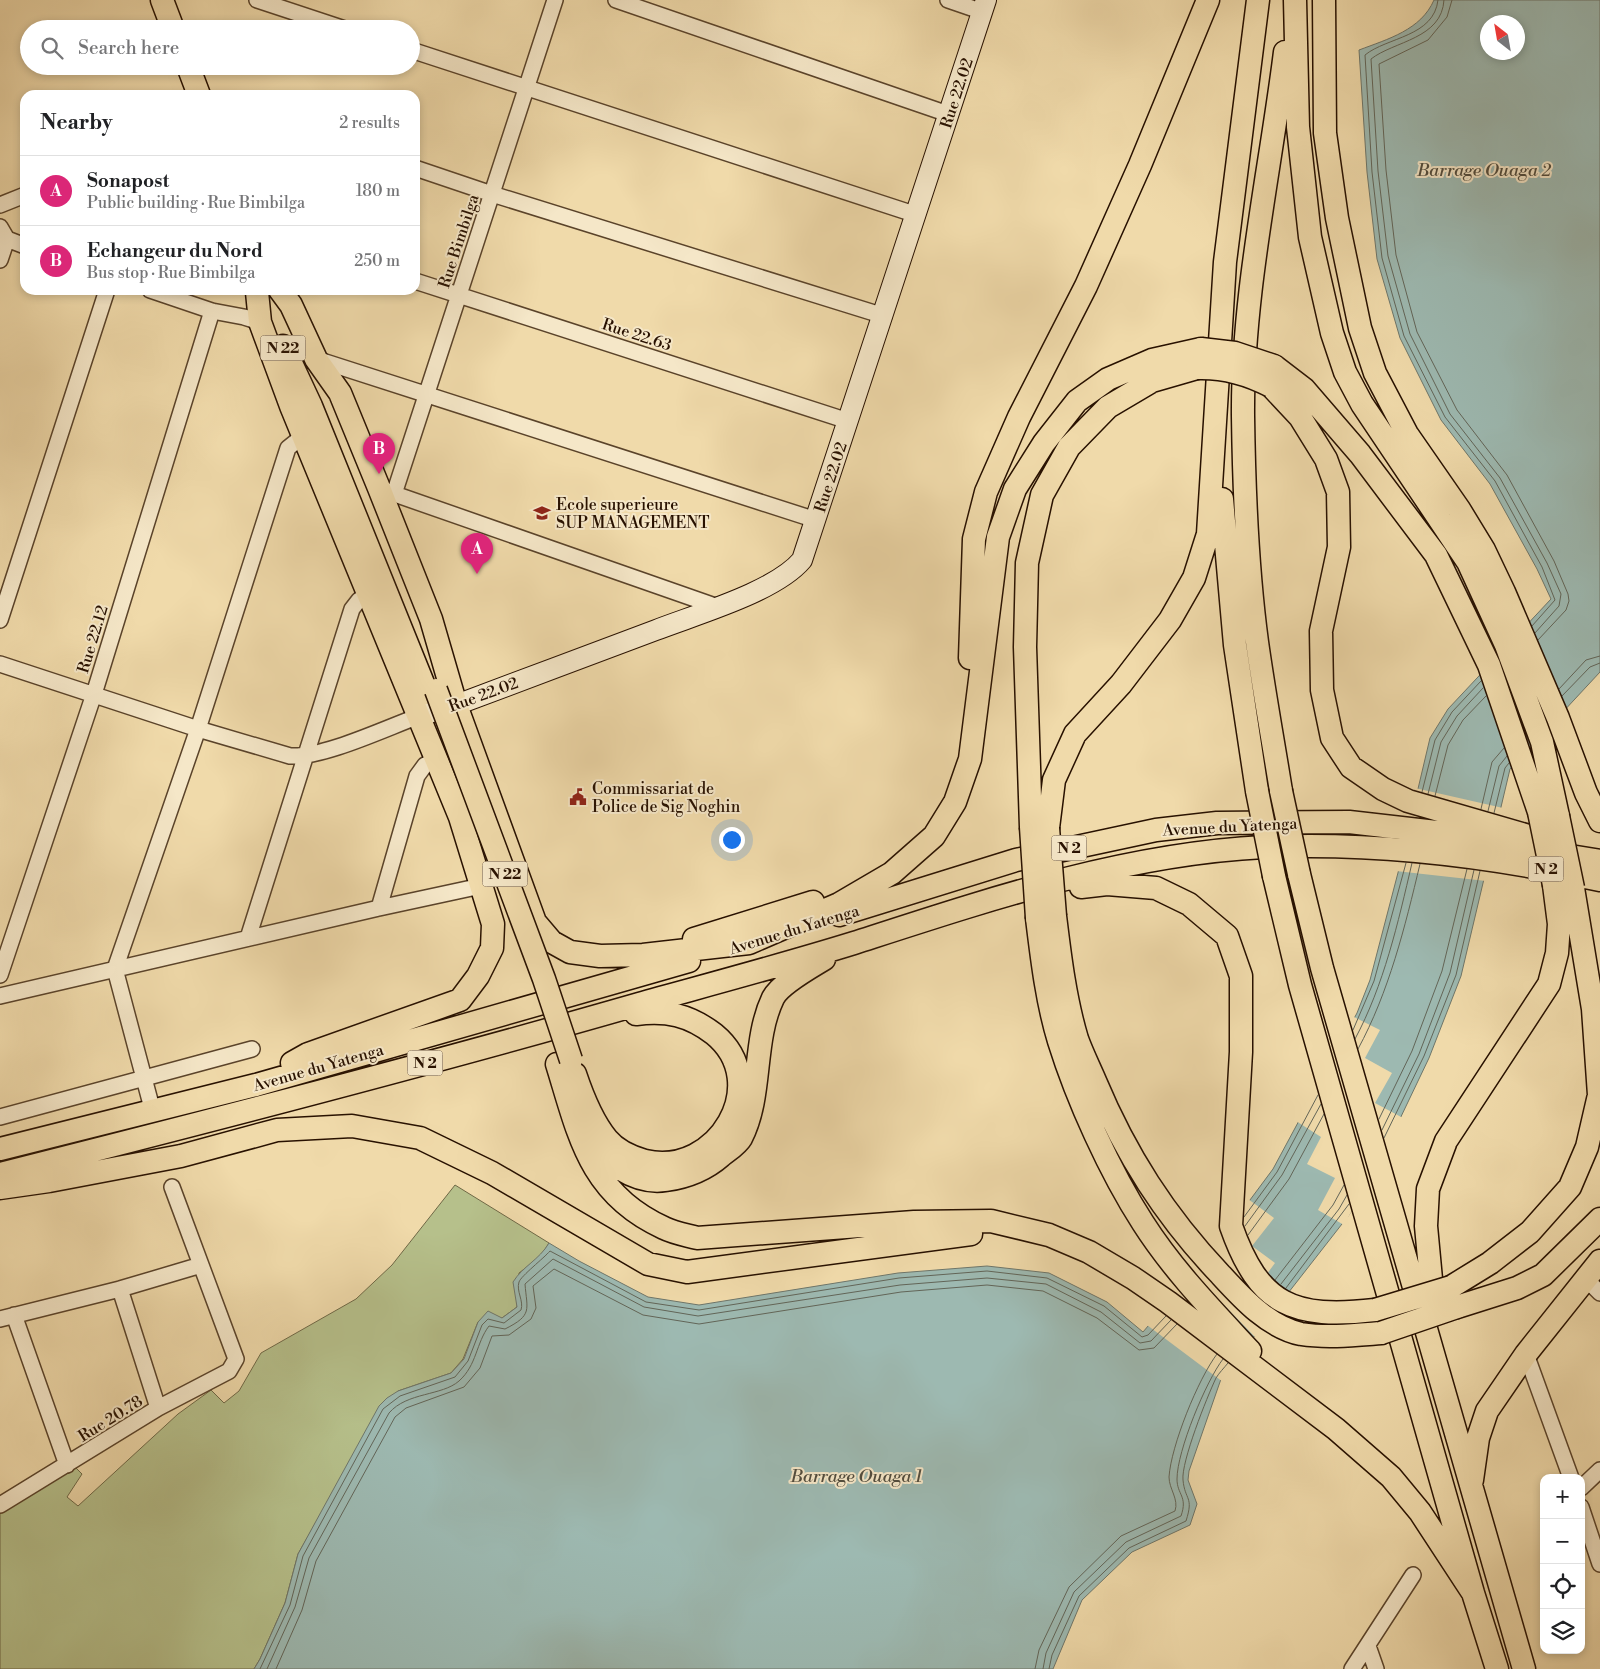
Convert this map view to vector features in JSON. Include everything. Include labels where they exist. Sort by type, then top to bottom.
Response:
[{"type":"main road","points":[[146,0],[154,20]]},
{"type":"main road","points":[[162,0],[170,20]]},
{"type":"main road","points":[[970,759],[969,621],[973,548],[986,492],[1019,417],[1090,278],[1140,165],[1208,0]]},
{"type":"main road","points":[[1040,827],[1054,780],[1075,734],[1121,684],[1170,620],[1194,578],[1208,534],[1225,262],[1258,0]]},
{"type":"main road","points":[[1046,917],[1078,1040],[1110,1115],[1146,1183],[1202,1255],[1237,1293],[1268,1320],[1301,1334],[1346,1336],[1381,1333],[1454,1297],[1490,1263],[1530,1232],[1570,1188],[1587,1147],[1599,1095],[1593,1008],[1548,814],[1542,742],[1506,645],[1468,562],[1362,404],[1345,372],[1332,333],[1310,237],[1298,127],[1294,0]]},
{"type":"main road","points":[[1294,0],[1274,143],[1255,259],[1246,340],[1243,415],[1249,541],[1257,641],[1281,791],[1299,874],[1378,1166],[1524,1669]]},
{"type":"main road","points":[[1324,0],[1325,133],[1337,218],[1360,328],[1375,373],[1407,434],[1460,509],[1484,550],[1521,628],[1586,792],[1600,821]]},
{"type":"main road","points":[[179,75],[192,90]]},
{"type":"main road","points":[[190,75],[195,90]]},
{"type":"main road","points":[[256,1084],[308,1054],[460,1000],[478,976],[492,948],[493,924],[460,817],[303,436],[260,322],[267,295]]},
{"type":"main road","name":"N 22","points":[[270,295],[439,699],[544,979],[564,1062]]},
{"type":"main road","points":[[276,295],[291,305],[316,359],[340,393],[387,491],[431,619],[456,705],[535,922],[552,942],[570,952],[600,956],[643,955],[749,944],[839,904],[892,873],[934,836],[955,802],[970,759],[998,537],[1015,489],[1044,443],[1077,401],[1108,379],[1152,360],[1199,359],[1213,367],[1255,377],[1273,376],[1304,389],[1360,454],[1436,555],[1489,665],[1523,762],[1548,814]]},
{"type":"main road","points":[[1199,359],[1152,381],[1108,407],[1069,446],[1042,496],[1027,563],[1025,647],[1046,917],[1044,976],[1059,1041],[1090,1124],[1143,1223],[1186,1281],[1243,1352]]},
{"type":"main road","points":[[1273,376],[1326,459],[1338,492],[1340,547],[1321,631],[1322,690],[1332,738],[1351,767],[1383,789],[1496,843]]},
{"type":"main road","points":[[1216,418],[1235,645],[1257,791],[1274,876],[1300,985],[1322,1057],[1430,1445],[1473,1594],[1497,1669]]},
{"type":"main road","name":"Avenue du Yatenga","points":[[0,1149],[153,1112],[256,1084],[749,944],[1016,860],[1156,830],[1217,823],[1349,822],[1401,826],[1600,859]]},
{"type":"main road","name":"Avenue du Yatenga","points":[[0,1174],[258,1109],[578,1021],[848,944],[1013,894],[1106,870],[1189,856],[1260,848],[1350,846],[1398,850],[1496,843],[1600,880]]},
{"type":"main road","points":[[643,955],[846,892],[892,873]]},
{"type":"main road","points":[[1013,894],[1107,884],[1156,888],[1189,904],[1227,936],[1241,976],[1240,1062],[1231,1226],[1248,1265],[1270,1291],[1285,1303],[1304,1311],[1340,1314],[1517,1288],[1543,1275],[1600,1219]]},
{"type":"main road","points":[[1440,1379],[1426,1226],[1428,1189],[1446,1141],[1549,984],[1557,953],[1564,887]]},
{"type":"main road","points":[[572,1112],[596,1148],[616,1168],[656,1181],[684,1177],[710,1166],[740,1140],[753,1104],[763,1024],[774,996],[800,974],[848,944]]},
{"type":"main road","points":[[564,1062],[607,1139],[630,1157],[661,1165],[683,1161],[705,1150],[727,1129],[739,1100],[737,1066],[722,1041],[703,1026],[684,1016],[650,1012],[578,1021]]},
{"type":"main road","points":[[564,1062],[572,1112],[587,1155],[600,1178],[624,1205],[664,1228],[697,1238],[914,1222],[991,1220],[1049,1236],[1089,1252],[1134,1278],[1243,1352],[1287,1392],[1336,1429],[1391,1477],[1420,1512],[1473,1594]]},
{"type":"main road","points":[[0,1188],[49,1181],[181,1156],[277,1130],[352,1126],[420,1138],[492,1173],[648,1264],[687,1272],[991,1232],[1049,1236]]},
{"type":"main road","points":[[1471,1488],[1478,1438],[1487,1411],[1526,1354],[1595,1277]]},
{"type":"street","points":[[257,0],[318,20]]},
{"type":"street","name":"Rue Bimbilga","points":[[387,491],[426,394],[555,0]]},
{"type":"street","points":[[616,0],[948,114]]},
{"type":"street","points":[[948,0],[984,6]]},
{"type":"street","name":"Rue 22.02","points":[[420,716],[456,705],[718,607],[779,580],[792,571],[806,552],[984,6]]},
{"type":"street","points":[[420,53],[916,215]]},
{"type":"street","points":[[420,170],[492,194],[884,316]]},
{"type":"street","points":[[0,205],[20,197]]},
{"type":"street","points":[[0,260],[3,233],[20,243]]},
{"type":"street","name":"Rue 22.63","points":[[420,283],[848,421]]},
{"type":"street","points":[[0,620],[105,295]]},
{"type":"street","points":[[164,295],[212,312],[244,317],[260,322]]},
{"type":"street","name":"Rue 22.12","points":[[0,975],[94,694],[212,312]]},
{"type":"street","points":[[316,359],[816,520]]},
{"type":"street","points":[[153,1112],[115,969],[198,729],[288,448],[303,436]]},
{"type":"street","points":[[387,491],[718,607]]},
{"type":"street","points":[[248,938],[352,610],[359,600],[370,595]]},
{"type":"street","points":[[0,664],[198,729],[290,756],[304,757],[420,716]]},
{"type":"street","points":[[379,908],[417,776],[425,765],[436,760]]},
{"type":"street","points":[[0,996],[481,886]]},
{"type":"street","points":[[0,1117],[252,1049]]},
{"type":"street","points":[[67,1464],[7,1317],[120,1289],[201,1265],[172,1187]]},
{"type":"street","name":"Rue 20.78","points":[[0,1505],[158,1408],[228,1371],[236,1359],[201,1265]]},
{"type":"street","points":[[120,1289],[158,1408]]},
{"type":"street","points":[[1526,1354],[1570,1474]]},
{"type":"street","points":[[1585,1484],[1600,1470]]},
{"type":"street","points":[[1585,1519],[1600,1564]]},
{"type":"street","points":[[1352,1669],[1414,1575]]},
{"type":"street","points":[[1368,1646],[1376,1669]]},
{"type":"green space","points":[[455,1185],[549,1243],[541,1256],[519,1273],[517,1307],[502,1318],[478,1322],[463,1359],[451,1373],[398,1391],[326,1505],[298,1554],[285,1603],[254,1669],[0,1669],[0,1510],[74,1466],[82,1474],[67,1497],[78,1506],[178,1414],[211,1390],[224,1403],[239,1391],[261,1353],[356,1299],[392,1265]]},
{"type":"water","points":[[1434,0],[1600,0],[1600,672],[1510,769],[1461,976],[1429,1058],[1397,1125],[1349,1215],[1221,1379],[1189,1471],[1188,1480],[1197,1504],[1190,1525],[1132,1552],[1082,1600],[1053,1669],[254,1669],[285,1603],[298,1554],[379,1406],[398,1391],[451,1373],[464,1359],[478,1322],[488,1311],[502,1318],[517,1307],[513,1282],[541,1254],[549,1243],[648,1297],[699,1305],[898,1273],[987,1266],[1049,1273],[1107,1302],[1143,1332],[1218,1243],[1273,1169],[1357,1013],[1370,980],[1430,738],[1448,709],[1551,599],[1537,569],[1490,484],[1441,420],[1400,338],[1377,259],[1367,172],[1359,50],[1402,32],[1421,19]]},
{"type":"pier","points":[[1415,788],[1503,808],[1486,881],[1396,871]]},
{"type":"pier","points":[[1352,1016],[1380,1030],[1365,1058],[1392,1073],[1375,1103],[1403,1118],[1344,1225],[1318,1210],[1335,1178],[1307,1164],[1321,1137],[1296,1121]]},
{"type":"pier","points":[[1248,1199],[1274,1218],[1252,1246],[1275,1263],[1264,1278],[1288,1297],[1256,1338],[1192,1272]]},
{"type":"pier","points":[[1189,1276],[1251,1345],[1223,1382],[1147,1325]]},
{"type":"place","name":"Echangeur du Nord","points":[[379,474]]},
{"type":"place","name":"Ecole superieure SUP MANAGEMENT","points":[[542,513]]},
{"type":"place","name":"Sonapost","points":[[477,574]]},
{"type":"place","name":"Commissariat de Police de Sig Noghin","points":[[578,797]]},
{"type":"water label","name":"Barrage Ouaga 2","points":[[1484,170]]},
{"type":"water label","name":"Barrage Ouaga 1","points":[[856,1476]]}]
